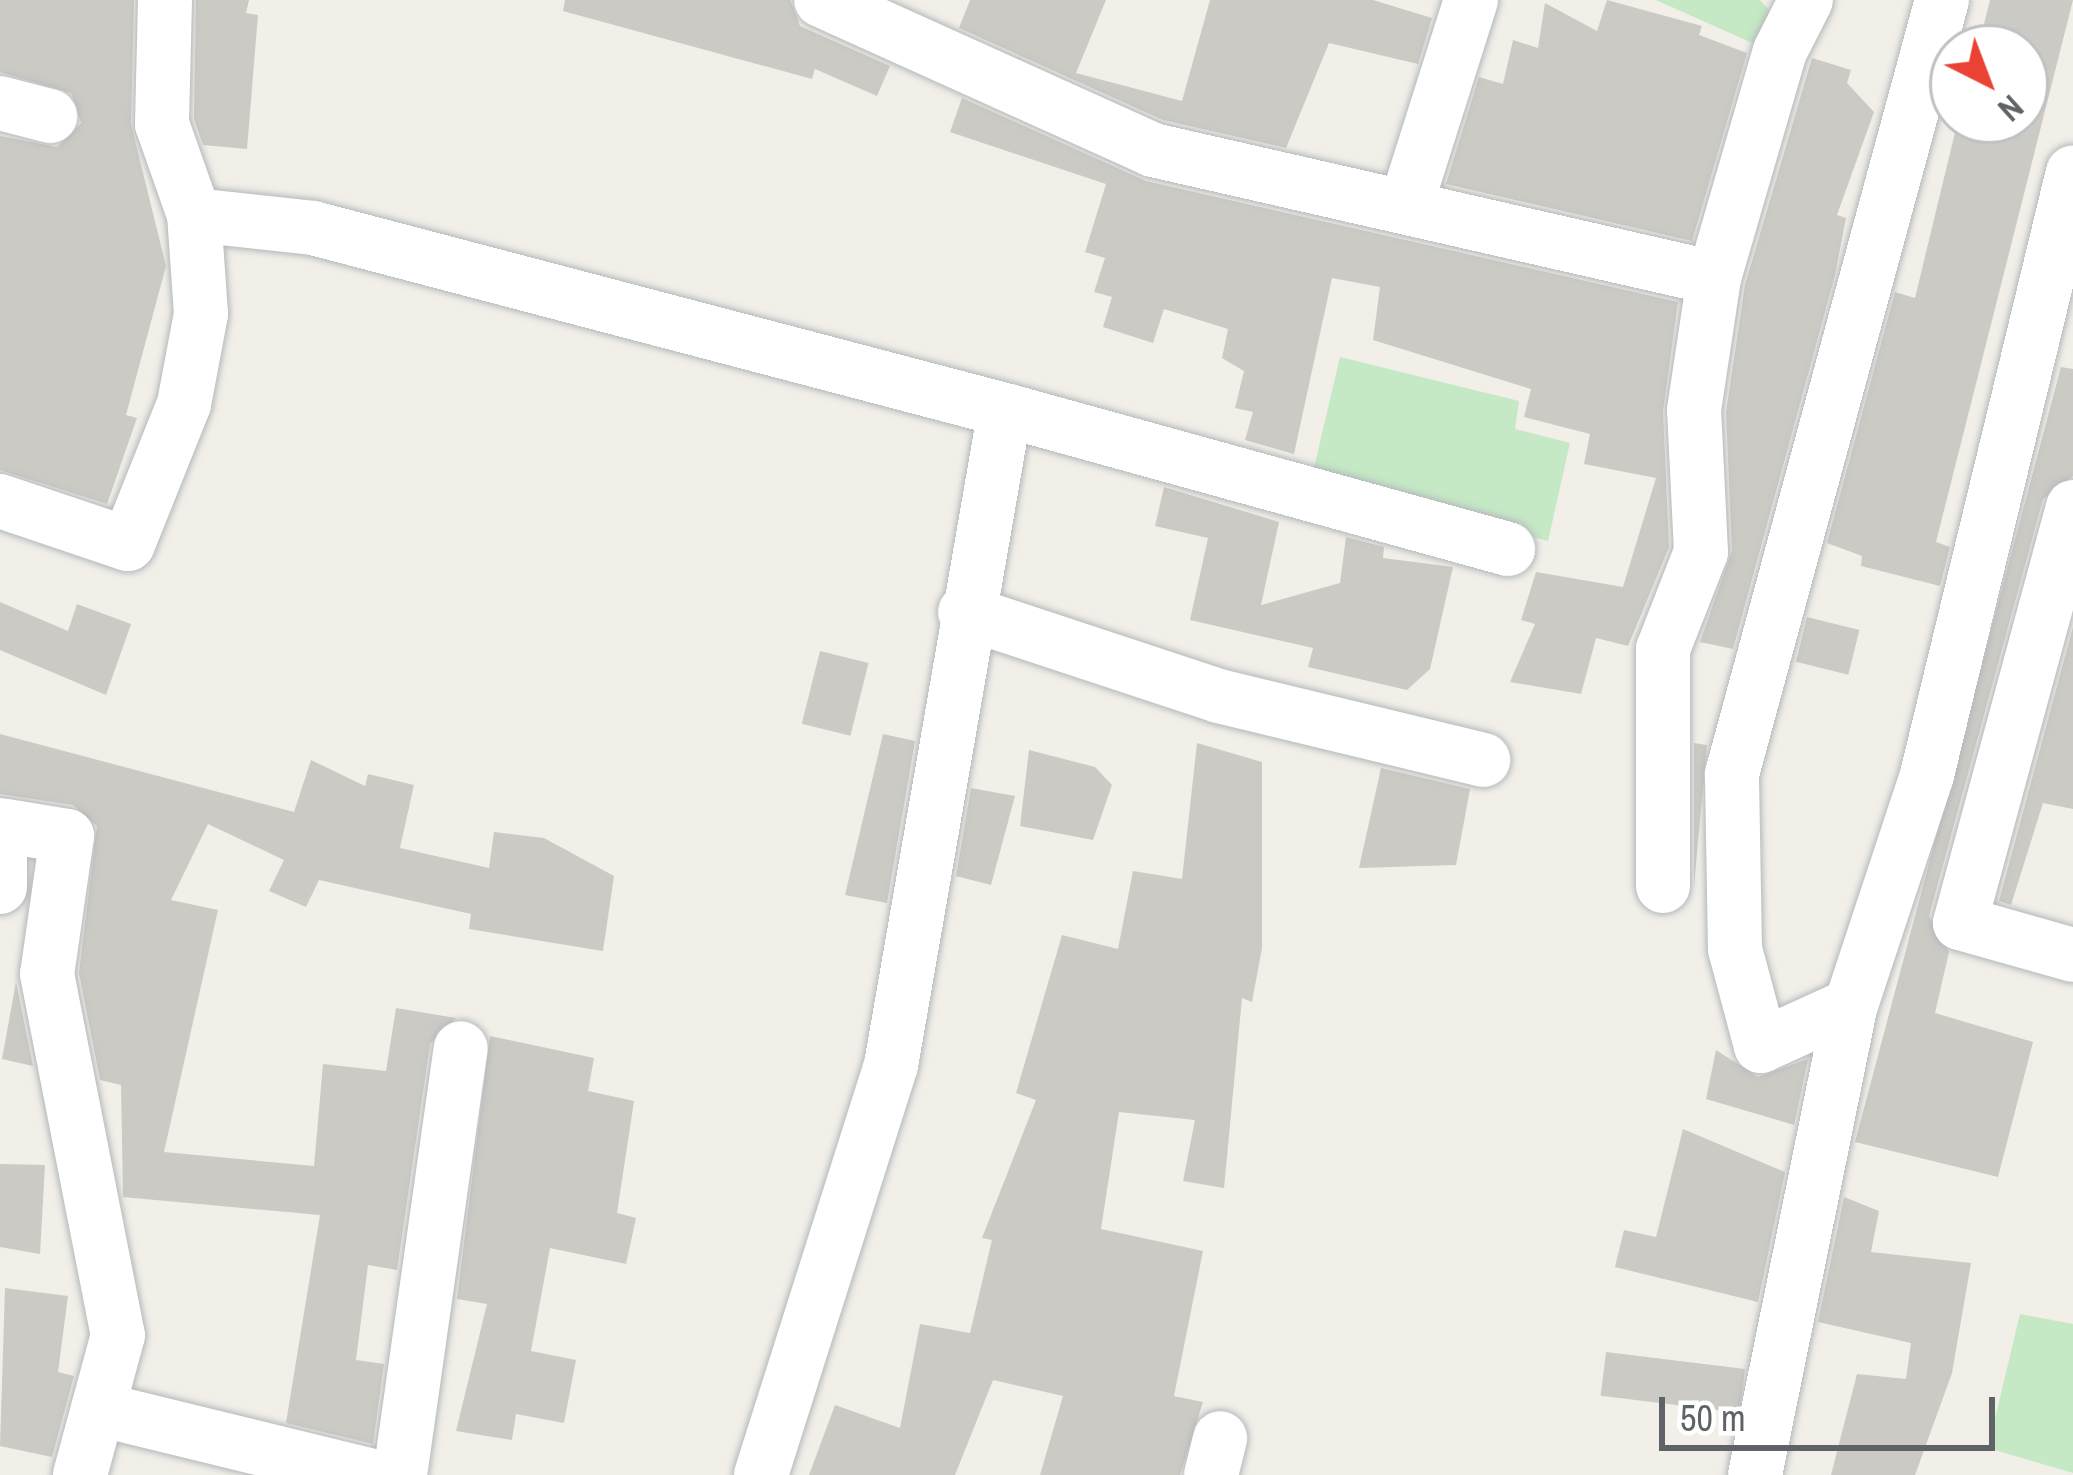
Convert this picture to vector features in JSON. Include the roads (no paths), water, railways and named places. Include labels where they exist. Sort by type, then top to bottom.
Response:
[{"type":"street","points":[[821,0],[1153,150],[1714,278]]},
{"type":"street","points":[[1406,206],[1471,0]]},
{"type":"street","points":[[1663,886],[1664,649],[1701,552],[1694,410],[1714,278],[1780,51],[1807,0]]},
{"type":"street","points":[[1850,1005],[1762,1046],[1735,949],[1732,774],[1942,0]]},
{"type":"street","points":[[0,501],[128,544],[184,404],[201,314],[194,215],[162,124],[158,2]]},
{"type":"street","points":[[1755,1475],[1850,1005],[1927,775],[2073,172]]},
{"type":"street","points":[[194,215],[313,228],[1005,410],[1508,549]]},
{"type":"street","points":[[761,1475],[891,1065],[965,612],[1005,410]]},
{"type":"street","points":[[2073,507],[1960,923],[2073,955]]},
{"type":"street","points":[[965,612],[1219,696],[1483,760]]},
{"type":"street","points":[[0,887],[3,826],[67,836],[47,974],[118,1335],[80,1475]]},
{"type":"street","points":[[98,1409],[366,1474],[461,1048]]}]
